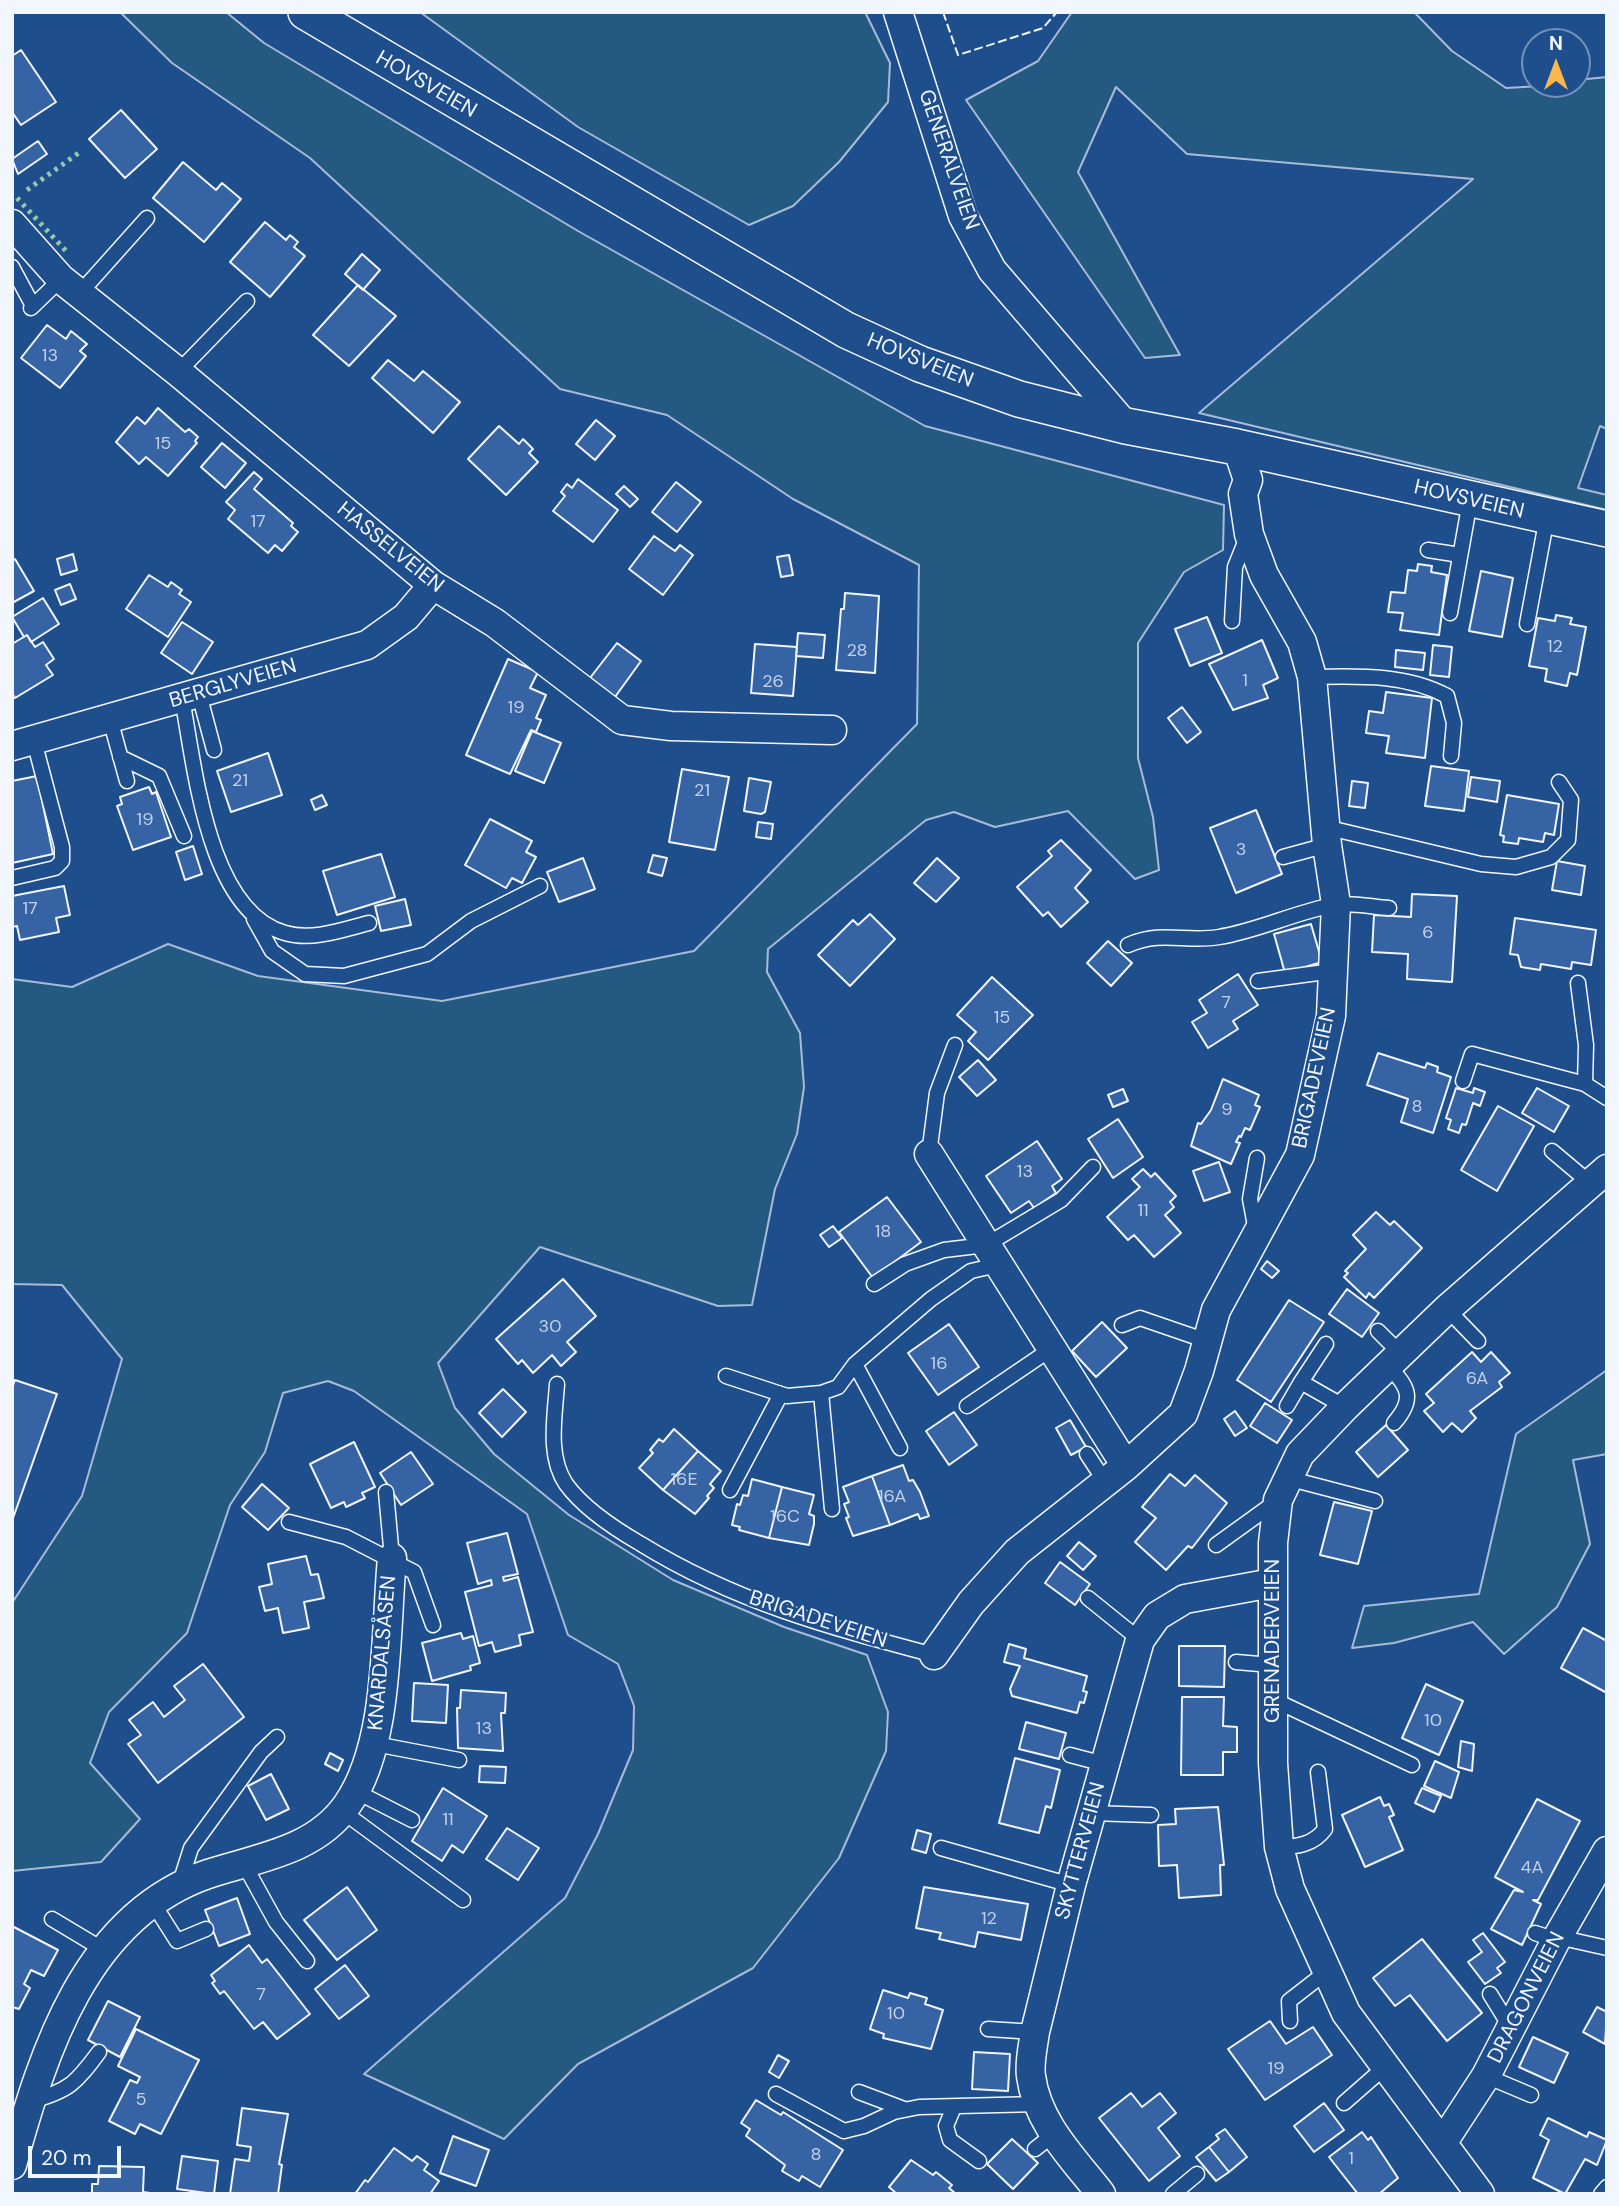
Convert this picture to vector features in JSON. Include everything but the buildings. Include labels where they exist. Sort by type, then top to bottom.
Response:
[{"type":"street","name":"HOVSVEIEN","points":[[306,12],[846,330],[920,363],[1019,399],[1126,426],[1237,447],[1607,529]]},
{"type":"street","name":"GENERALVEIEN","points":[[898,12],[964,216],[992,270],[1126,426]]},
{"type":"street","name":"HASSELVEIEN","points":[[12,224],[70,286],[178,372],[433,585],[495,623],[622,720],[671,726],[832,730]]},
{"type":"street","name":"BRIGADEVEIEN","points":[[934,1655],[971,1603],[1017,1552],[1116,1474],[1183,1414],[1216,1311],[1300,1155],[1331,1016],[1336,905],[1326,836],[1312,677],[1302,642],[1264,575],[1249,534],[1243,494],[1248,480],[1237,447]]},
{"type":"street","name":"BERGLYVEIEN","points":[[23,744],[367,645],[406,617],[433,585]]},
{"type":"street","points":[[929,1154],[1051,1349],[1116,1474]]},
{"type":"street","name":"GRENADERVEIEN","points":[[1480,2194],[1346,2013],[1325,1973],[1290,1889],[1279,1847],[1271,1665],[1272,1583],[1283,1489],[1300,1454],[1447,1309],[1598,1176]]},
{"type":"street","name":"KNARDALSÅSEN","points":[[14,2151],[56,2036],[102,1949],[153,1903],[178,1887],[206,1875],[287,1851],[323,1830],[349,1801],[375,1744],[392,1558]]},
{"type":"street","name":"SKYTTERVEIEN","points":[[1101,2194],[1044,2141],[1031,2074],[1035,2032],[1104,1764],[1140,1640],[1157,1616],[1185,1599],[1272,1583]]},
{"type":"street","name":"DRAGONVEIEN","points":[[1443,2142],[1486,2076],[1511,2028],[1549,1937],[1607,1851]]},
{"type":"lane","points":[[12,267],[32,307],[70,286],[147,218]]},
{"type":"lane","points":[[178,372],[247,302]]},
{"type":"lane","points":[[1450,613],[1470,500]]},
{"type":"lane","points":[[1527,624],[1547,517]]},
{"type":"lane","points":[[1232,621],[1234,567],[1249,534]]},
{"type":"lane","points":[[1428,550],[1460,555]]},
{"type":"lane","points":[[1312,677],[1360,676],[1398,680],[1426,685],[1447,696],[1454,723],[1451,755]]},
{"type":"lane","points":[[190,696],[214,750]]},
{"type":"lane","points":[[190,696],[211,835],[230,887],[253,917],[272,951],[305,974],[344,976],[427,954],[471,921],[540,886]]},
{"type":"lane","points":[[110,719],[127,781]]},
{"type":"lane","points":[[12,878],[55,868],[62,860],[62,847],[23,744]]},
{"type":"lane","points":[[120,757],[159,776],[184,836]]},
{"type":"lane","points":[[1283,858],[1326,836],[1481,864],[1516,867],[1551,857],[1568,840],[1571,800],[1559,782]]},
{"type":"lane","points":[[1128,945],[1144,938],[1215,938],[1336,905],[1389,908]]},
{"type":"lane","points":[[253,917],[285,933],[326,935],[369,923]]},
{"type":"lane","points":[[1258,981],[1334,971]]},
{"type":"lane","points":[[1578,983],[1586,1045],[1585,1084]]},
{"type":"lane","points":[[929,1154],[937,1093],[955,1045]]},
{"type":"lane","points":[[1463,1081],[1472,1055],[1585,1084],[1607,1098]]},
{"type":"lane","points":[[1552,1151],[1598,1176]]},
{"type":"lane","points":[[1256,1236],[1250,1199],[1257,1158]]},
{"type":"lane","points":[[726,1376],[781,1394],[821,1393],[838,1387],[855,1364],[931,1299],[1061,1200],[1093,1167]]},
{"type":"lane","points":[[874,1284],[905,1264],[944,1250],[992,1255]]},
{"type":"lane","points":[[1447,1309],[1478,1341]]},
{"type":"lane","points":[[1122,1325],[1140,1318],[1207,1341]]},
{"type":"lane","points":[[1378,1331],[1394,1360],[1408,1395],[1405,1410],[1394,1423]]},
{"type":"lane","points":[[1287,1406],[1326,1344]]},
{"type":"lane","points":[[967,1406],[1051,1349]]},
{"type":"lane","points":[[855,1364],[900,1448]]},
{"type":"lane","points":[[1301,1382],[1345,1407]]},
{"type":"lane","name":"BRIGADEVEIEN","points":[[557,1384],[554,1451],[566,1483],[609,1525],[685,1572],[780,1612],[934,1655]]},
{"type":"lane","points":[[821,1393],[832,1508]]},
{"type":"lane","points":[[730,1490],[781,1394]]},
{"type":"lane","points":[[1087,1454],[1116,1474]]},
{"type":"lane","points":[[1216,1545],[1283,1489],[1375,1501]]},
{"type":"lane","points":[[386,1492],[392,1558]]},
{"type":"lane","points":[[289,1521],[346,1537],[392,1558],[414,1572],[433,1625]]},
{"type":"lane","points":[[1088,1598],[1140,1640]]},
{"type":"lane","points":[[1236,1662],[1271,1665]]},
{"type":"lane","points":[[1272,1699],[1412,1765]]},
{"type":"lane","points":[[178,1887],[191,1848],[261,1752],[277,1737]]},
{"type":"lane","points":[[375,1744],[459,1760]]},
{"type":"lane","points":[[1070,1755],[1104,1764]]},
{"type":"lane","points":[[1279,1847],[1295,1847],[1318,1839],[1325,1829],[1318,1772]]},
{"type":"lane","points":[[349,1801],[412,1820]]},
{"type":"lane","points":[[349,1801],[463,1900]]},
{"type":"lane","points":[[1091,1813],[1151,1815]]},
{"type":"lane","points":[[941,1848],[1072,1885]]},
{"type":"lane","points":[[244,1864],[276,1922],[307,1961]]},
{"type":"lane","points":[[153,1903],[177,1941],[206,1928]]},
{"type":"lane","points":[[52,1919],[102,1949]]},
{"type":"lane","points":[[1549,1937],[1607,1948]]},
{"type":"lane","points":[[1290,2021],[1289,2001],[1325,1973]]},
{"type":"lane","points":[[1490,1994],[1511,2028]]},
{"type":"lane","points":[[988,2029],[1035,2032]]},
{"type":"lane","points":[[31,2101],[57,2094],[76,2084],[99,2052]]},
{"type":"lane","points":[[1344,2103],[1385,2067]]},
{"type":"lane","points":[[1486,2076],[1531,2095]]},
{"type":"lane","points":[[859,2092],[905,2110]]},
{"type":"lane","points":[[776,2094],[844,2131],[905,2110],[1038,2104]]},
{"type":"lane","points":[[954,2108],[946,2126],[950,2140],[979,2161]]},
{"type":"lane","points":[[1173,2194],[1197,2174]]},
{"type":"lane","points":[[1601,2194],[1607,2187]]},
{"type":"shaded area","points":[[120,12],[226,12],[264,43],[578,231],[925,426],[1224,505],[1223,550],[1184,572],[1138,643],[1138,758],[1153,817],[1159,870],[1135,879],[1068,811],[995,827],[954,812],[926,820],[768,949],[767,972],[800,1033],[804,1087],[797,1134],[775,1189],[752,1305],[718,1306],[540,1247],[438,1363],[455,1408],[494,1454],[569,1515],[673,1580],[784,1627],[867,1655],[888,1712],[886,1751],[839,1858],[753,1968],[578,2064],[504,2139],[364,2074],[565,1898],[598,1834],[633,1750],[634,1706],[618,1664],[568,1635],[527,1514],[354,1391],[328,1381],[283,1393],[265,1452],[230,1505],[187,1633],[109,1712],[90,1763],[140,1819],[101,1862],[12,1871],[12,1603],[82,1496],[122,1359],[62,1285],[12,1284],[12,979],[72,987],[168,944],[258,976],[442,1001],[694,951],[917,724],[919,565],[793,499],[667,415],[560,389],[310,158],[172,63]]},
{"type":"shaded area","points":[[420,12],[865,12],[890,63],[888,102],[839,162],[793,206],[749,225],[578,127]]},
{"type":"shaded area","points":[[1072,12],[1414,12],[1452,51],[1506,88],[1521,87],[1521,98],[1591,98],[1591,79],[1607,77],[1607,429],[1600,426],[1578,488],[1607,495],[1607,510],[1199,413],[1473,179],[1187,154],[1116,87],[1078,172],[1180,355],[1145,358],[966,100],[1038,61]]},
{"type":"shaded area","points":[[1607,1370],[1607,1454],[1573,1460],[1590,1544],[1557,1607],[1504,1654],[1473,1622],[1394,1643],[1352,1648],[1364,1606],[1479,1594],[1516,1434]]},
{"type":"hedge","points":[[27,190],[80,152]]},
{"type":"hedge","points":[[17,198],[67,252]]},
{"type":"fence","points":[[943,12],[958,55],[1043,28],[1057,12]]}]
